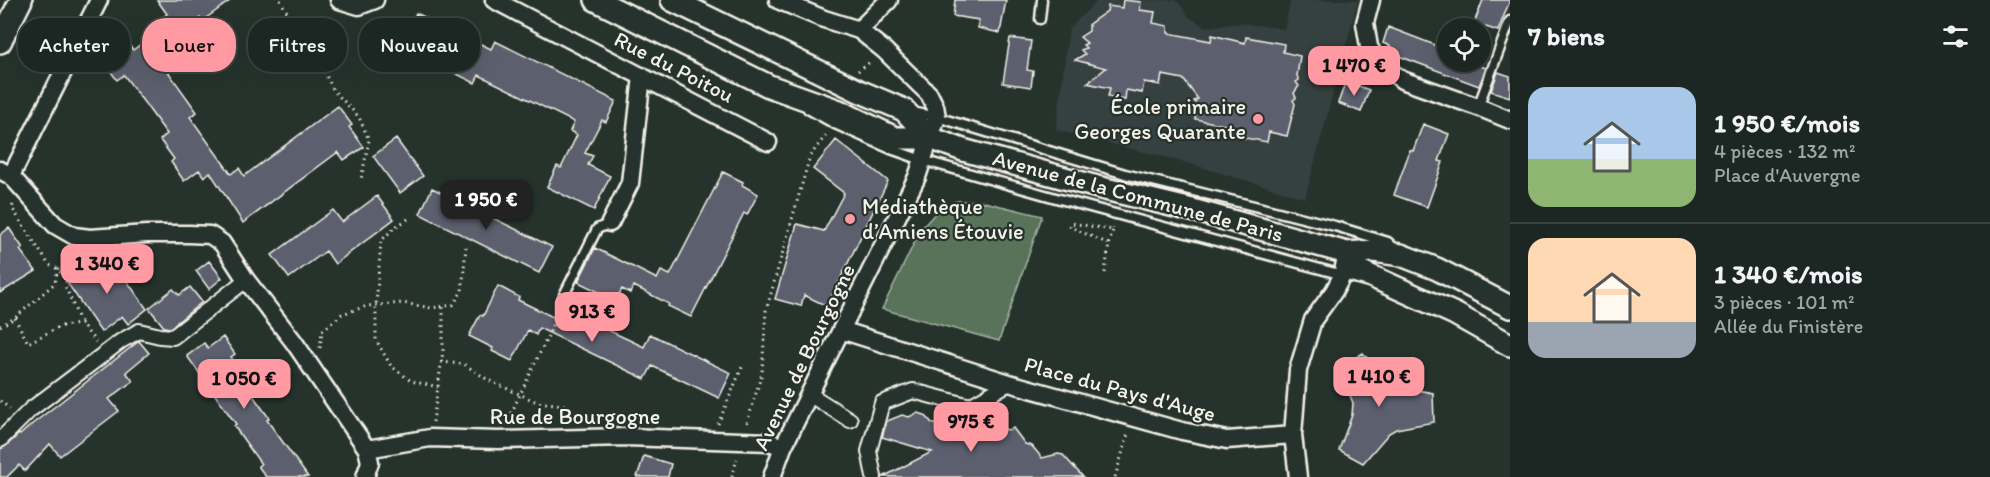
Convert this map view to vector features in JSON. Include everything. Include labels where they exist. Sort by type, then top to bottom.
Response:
[{"type":"street","points":[[0,42],[21,0]]},
{"type":"street","points":[[99,0],[10,177],[55,225],[74,236],[85,238],[147,234],[210,235],[222,243],[367,449],[370,462],[365,477]]},
{"type":"street","points":[[339,0],[359,6],[375,0]]},
{"type":"street","name":"Rue du Poitou","points":[[494,0],[768,142]]},
{"type":"street","name":"Avenue de la Commune de Paris","points":[[596,0],[769,86],[839,111],[895,138],[930,138],[963,150],[1347,253],[1374,251],[1401,255],[1437,269],[1510,307]]},
{"type":"street","name":"Avenue de la Commune de Paris","points":[[672,0],[849,86],[904,110],[930,138]]},
{"type":"street","points":[[778,0],[824,19],[859,30],[929,94],[937,117]]},
{"type":"street","points":[[859,30],[890,0]]},
{"type":"street","points":[[1371,0],[1365,23],[1369,47],[1377,61],[1402,80],[1510,120]]},
{"type":"street","points":[[610,223],[630,183],[642,76]]},
{"type":"street","name":"Avenue de Bourgogne","points":[[772,477],[783,447],[913,185],[937,117]]},
{"type":"street","points":[[1298,477],[1293,435],[1298,370],[1313,320],[1342,276],[1347,253]]},
{"type":"street","points":[[1347,253],[1362,272],[1455,314],[1510,345]]},
{"type":"street","points":[[0,440],[30,410],[121,341],[139,331],[173,337],[246,280]]},
{"type":"street","name":"Place du Pays d'Auge","points":[[841,330],[1009,383],[1133,418],[1227,440],[1293,435]]},
{"type":"street","name":"Place du Pays d'Auge","points":[[874,477],[869,451],[882,403],[914,391],[970,406],[1009,383]]},
{"type":"street","points":[[809,394],[850,420]]},
{"type":"street","name":"Rue de Bourgogne","points":[[367,449],[430,438],[498,440],[627,437],[769,442],[783,447]]},
{"type":"lane","points":[[1040,19],[1042,0]]},
{"type":"lane","points":[[1478,107],[1510,21]]},
{"type":"lane","points":[[769,86],[834,124],[922,160],[1342,276],[1395,288]]},
{"type":"lane","points":[[904,110],[937,117],[1125,174],[1388,242],[1401,255]]},
{"type":"lane","points":[[564,295],[597,229],[610,223]]},
{"type":"path","points":[[280,0],[314,52],[334,91],[359,117],[369,140],[361,180]]},
{"type":"path","points":[[849,86],[856,72],[884,51]]},
{"type":"path","points":[[732,477],[762,373],[766,311],[810,156],[834,124]]},
{"type":"path","points":[[10,177],[12,208],[49,265],[58,269],[66,279],[66,288],[81,324],[105,353]]},
{"type":"path","points":[[1105,273],[1116,214]]},
{"type":"path","points":[[408,219],[395,227],[381,241],[375,305],[376,340],[391,366],[411,381],[438,387]]},
{"type":"path","points":[[1109,244],[1070,227],[1071,223],[1113,230]]},
{"type":"path","points":[[0,326],[15,318],[55,283],[58,269],[83,249],[85,238]]},
{"type":"path","points":[[317,375],[322,331],[342,314],[375,305],[403,303],[431,308],[453,305],[462,291],[466,247]]},
{"type":"path","points":[[498,440],[549,334],[564,295]]},
{"type":"path","points":[[430,438],[441,362],[443,306]]},
{"type":"path","points":[[15,318],[27,343],[61,326],[81,324]]},
{"type":"path","points":[[441,362],[464,364],[488,380],[537,402],[564,405],[574,413],[582,438]]},
{"type":"path","points":[[712,439],[742,365]]},
{"type":"path","points":[[1115,477],[1133,418]]},
{"type":"shaded area","points":[[1098,0],[1175,0],[1189,17],[1206,27],[1241,23],[1284,29],[1291,0],[1358,0],[1305,198],[1184,162],[1056,130],[1069,29]]},
{"type":"green space","points":[[957,201],[980,201],[1042,216],[999,341],[882,309],[921,229],[939,209]]},
{"type":"building","points":[[157,0],[231,0],[206,18],[162,18],[167,14]]},
{"type":"building","points":[[955,0],[1006,0],[1000,33],[978,28],[979,20],[953,16]]},
{"type":"building","points":[[1123,0],[1141,2],[1140,10],[1155,12],[1153,23],[1168,26],[1168,33],[1211,41],[1212,35],[1245,43],[1246,37],[1284,44],[1283,52],[1300,56],[1297,76],[1299,80],[1296,82],[1299,86],[1294,93],[1296,98],[1293,100],[1295,104],[1287,136],[1269,132],[1267,142],[1229,135],[1230,126],[1195,119],[1197,105],[1194,101],[1198,99],[1183,79],[1162,75],[1160,85],[1144,82],[1142,93],[1126,90],[1125,100],[1108,97],[1110,88],[1087,83],[1106,68],[1075,60],[1085,54],[1081,50],[1086,48],[1083,45],[1087,43],[1080,37],[1089,31],[1089,24],[1107,11],[1108,6],[1122,8]]},
{"type":"building","points":[[1483,0],[1510,0],[1498,31],[1491,29],[1491,18],[1476,18]]},
{"type":"building","points":[[416,13],[426,18],[414,18]]},
{"type":"building","points":[[1388,27],[1437,46],[1437,70],[1388,52],[1390,46],[1383,43]]},
{"type":"building","points":[[1010,38],[1031,41],[1027,70],[1033,71],[1031,87],[1003,83]]},
{"type":"building","points":[[495,41],[616,101],[606,122],[602,120],[585,153],[593,156],[588,165],[610,176],[594,210],[547,187],[557,166],[561,168],[577,135],[570,131],[574,122],[479,75],[475,83],[453,72],[480,72],[480,44],[491,49]]},
{"type":"building","points":[[142,43],[142,72],[168,72],[197,112],[190,117],[231,174],[239,168],[244,176],[338,106],[352,125],[349,127],[364,147],[344,160],[338,152],[243,223],[210,172],[204,177],[199,170],[184,181],[171,162],[174,159],[160,140],[167,134],[124,75],[117,80],[111,72],[130,72],[130,48],[133,50]]},
{"type":"building","points":[[1442,72],[1484,72],[1479,86]]},
{"type":"building","points":[[1498,72],[1510,76],[1510,97],[1491,91]]},
{"type":"building","points":[[1346,81],[1369,90],[1361,112],[1338,103]]},
{"type":"building","points":[[1423,124],[1449,134],[1439,161],[1443,162],[1427,207],[1394,195],[1410,150],[1413,151]]},
{"type":"building","points":[[396,139],[423,176],[400,193],[373,156]]},
{"type":"building","name":"Médiathèque d’Amiens Étouvie","points":[[836,140],[888,181],[827,306],[804,295],[801,306],[775,299],[797,224],[824,231],[844,193],[813,169]]},
{"type":"building","points":[[723,172],[743,182],[742,185],[758,194],[747,215],[744,213],[691,317],[634,286],[630,293],[622,289],[616,300],[578,282],[595,248],[657,279],[661,271],[670,275]]},
{"type":"building","points":[[432,188],[552,247],[539,273],[420,214]]},
{"type":"building","points":[[377,196],[394,219],[335,264],[326,251],[289,278],[272,255],[333,210],[342,222]]},
{"type":"building","points":[[9,228],[23,248],[20,250],[36,271],[0,293],[0,235]]},
{"type":"building","points":[[110,257],[147,309],[128,324],[122,316],[101,332],[68,284],[87,269],[90,273]]},
{"type":"building","points":[[209,261],[222,278],[209,289],[196,271]]},
{"type":"building","points":[[498,286],[519,297],[518,300],[559,320],[562,314],[589,327],[591,322],[644,347],[650,334],[731,373],[719,398],[652,366],[645,379],[539,328],[536,335],[528,330],[512,361],[469,336],[480,315],[483,316]]},
{"type":"building","points":[[190,287],[202,302],[170,328],[164,327],[149,308],[173,289],[179,295]]},
{"type":"building","points":[[223,337],[235,354],[231,357],[245,377],[242,380],[269,418],[267,420],[308,477],[266,477],[258,466],[261,464],[234,426],[236,424],[187,356],[204,343],[208,348]]},
{"type":"building","points":[[139,341],[149,353],[126,372],[133,381],[109,399],[119,411],[60,456],[50,444],[25,471],[19,465],[7,477],[0,477],[0,449]]},
{"type":"building","points":[[1363,353],[1388,383],[1433,393],[1434,422],[1396,429],[1389,433],[1363,463],[1339,450],[1352,415],[1353,403],[1339,368]]},
{"type":"building","points":[[917,413],[925,415],[949,437],[962,433],[988,433],[995,428],[1010,430],[1013,428],[1025,444],[1032,446],[1042,458],[1063,455],[1083,477],[883,477],[932,452],[882,437],[887,421],[902,415],[909,417]]},
{"type":"building","points":[[644,456],[671,464],[668,477],[637,477]]},
{"type":"place","name":"École primaire Georges Quarante","points":[[1258,119]]},
{"type":"place","name":"Médiathèque d’Amiens Étouvie","points":[[850,219]]}]
